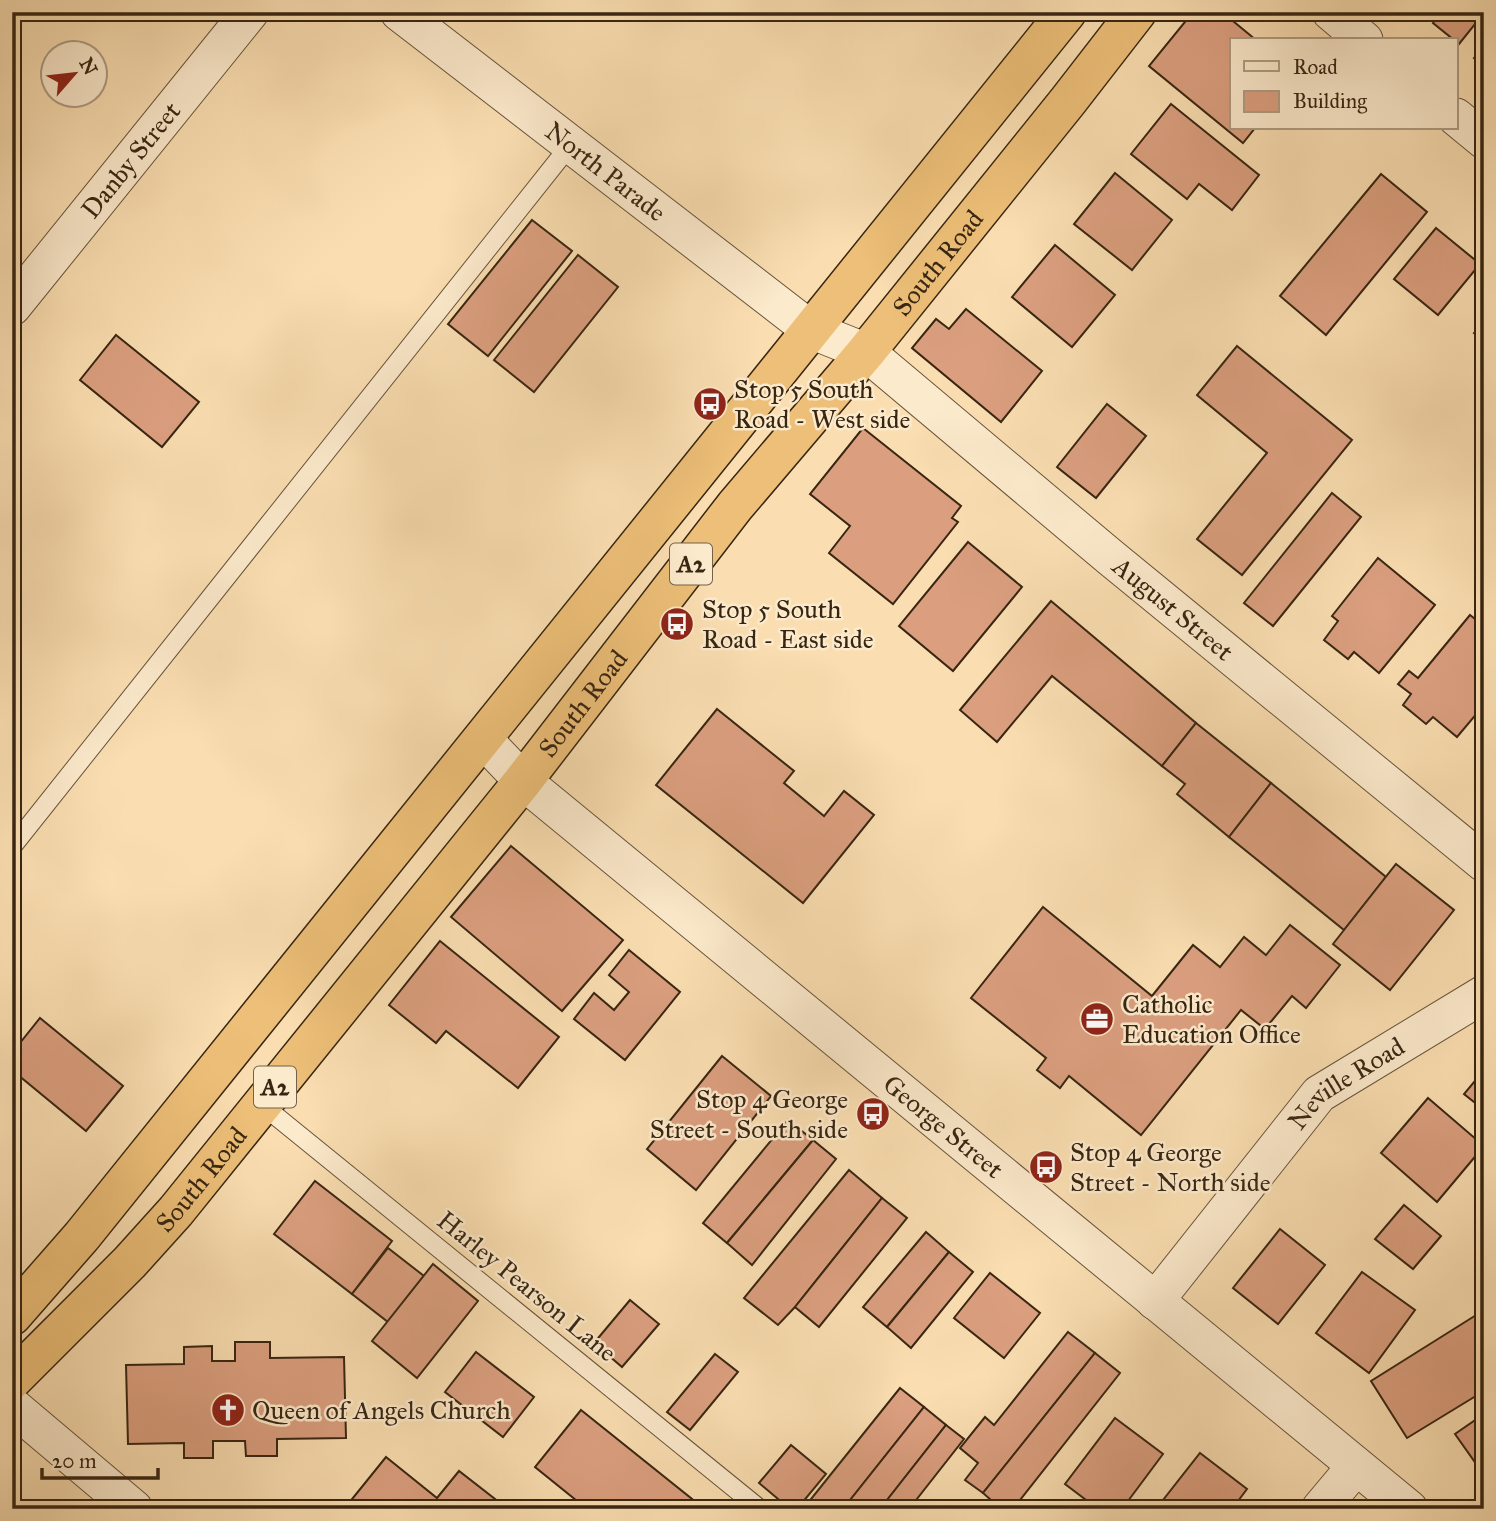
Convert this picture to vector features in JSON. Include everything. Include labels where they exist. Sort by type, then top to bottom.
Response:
[{"type":"highway","name":"South Road","points":[[12,1316],[82,1236],[1068,12]]},
{"type":"highway","name":"South Road","points":[[12,1380],[149,1242],[176,1211],[523,781],[735,506],[866,352],[1060,112],[1137,12]]},
{"type":"street","name":"Danby Street","points":[[12,307],[250,12]]},
{"type":"street","name":"North Parade","points":[[399,12],[811,330],[866,352]]},
{"type":"street","points":[[1331,12],[1362,38]]},
{"type":"street","points":[[1458,119],[1484,140]]},
{"type":"street","name":"August Street","points":[[866,352],[1110,557],[1484,863]]},
{"type":"street","name":"George Street","points":[[483,739],[523,781],[1409,1509]]},
{"type":"street","name":"Neville Road","points":[[1155,1301],[1319,1094],[1484,994]]},
{"type":"street","points":[[12,1406],[134,1509]]},
{"type":"street","points":[[1320,1509],[1356,1465]]},
{"type":"lane","points":[[12,846],[571,145]]},
{"type":"lane","name":"Harley Pearson Lane","points":[[261,1104],[760,1509]]},
{"type":"building","points":[[1193,12],[1222,12],[1254,38],[1230,38],[1230,130],[1253,130],[1243,143],[1149,66]]},
{"type":"building","points":[[1441,12],[1484,12],[1459,44],[1458,38],[1452,38],[1433,23]]},
{"type":"building","points":[[1484,46],[1484,66],[1474,58]]},
{"type":"building","points":[[1171,104],[1259,175],[1232,210],[1199,184],[1187,199],[1131,154]]},
{"type":"building","points":[[1115,173],[1172,220],[1132,270],[1074,224]]},
{"type":"building","points":[[1381,174],[1427,212],[1326,335],[1280,296]]},
{"type":"building","points":[[532,220],[572,251],[488,356],[448,324]]},
{"type":"building","points":[[1436,228],[1480,264],[1438,315],[1394,279]]},
{"type":"building","points":[[1055,245],[1115,295],[1072,347],[1012,297]]},
{"type":"building","points":[[578,255],[618,287],[534,392],[494,360]]},
{"type":"building","points":[[966,309],[1042,371],[1001,422],[912,348],[936,319],[949,329]]},
{"type":"building","points":[[1484,321],[1484,341],[1474,333]]},
{"type":"building","points":[[116,335],[199,402],[162,447],[80,380]]},
{"type":"building","points":[[1237,346],[1352,440],[1242,575],[1197,539],[1267,453],[1197,395]]},
{"type":"building","points":[[1107,404],[1146,436],[1096,498],[1057,467]]},
{"type":"building","points":[[863,428],[961,506],[952,518],[958,522],[893,604],[829,553],[850,526],[810,494]]},
{"type":"building","points":[[1332,493],[1361,517],[1273,626],[1244,603]]},
{"type":"building","points":[[968,542],[1022,587],[953,671],[899,626]]},
{"type":"building","points":[[1378,558],[1435,605],[1379,673],[1354,652],[1348,659],[1324,640],[1338,621],[1332,616]]},
{"type":"building","points":[[1051,601],[1196,723],[1162,766],[1052,676],[997,742],[960,710]]},
{"type":"building","points":[[1470,615],[1479,622],[1484,616],[1484,705],[1457,737],[1433,717],[1426,724],[1403,705],[1411,694],[1398,684],[1409,671],[1418,678]]},
{"type":"building","points":[[717,709],[794,771],[784,783],[824,816],[844,791],[874,815],[803,903],[656,785]]},
{"type":"building","points":[[1196,723],[1271,783],[1229,837],[1177,794],[1185,784],[1162,766]]},
{"type":"building","points":[[1271,783],[1386,877],[1344,930],[1229,837]]},
{"type":"building","points":[[511,846],[623,940],[562,1011],[451,917]]},
{"type":"building","points":[[1396,864],[1454,910],[1390,990],[1333,944]]},
{"type":"building","points":[[1043,907],[1152,996],[1193,945],[1220,967],[1244,937],[1266,955],[1290,925],[1340,965],[1306,1008],[1292,996],[1265,1029],[1241,1010],[1141,1135],[1069,1076],[1060,1088],[1037,1070],[1046,1058],[971,998]]},
{"type":"building","points":[[440,941],[559,1037],[518,1088],[446,1031],[436,1043],[389,1005]]},
{"type":"building","points":[[629,950],[680,992],[625,1060],[574,1019],[594,993],[614,1010],[629,992],[609,975]]},
{"type":"building","points":[[40,1018],[123,1086],[86,1131],[12,1070],[12,1053]]},
{"type":"building","points":[[722,1056],[771,1096],[696,1190],[647,1149]]},
{"type":"building","points":[[1484,1070],[1484,1110],[1464,1094]]},
{"type":"building","points":[[1428,1098],[1484,1146],[1437,1202],[1381,1153]]},
{"type":"building","points":[[788,1120],[813,1140],[727,1243],[703,1223]]},
{"type":"building","points":[[813,1140],[836,1159],[752,1265],[727,1243]]},
{"type":"building","points":[[849,1170],[882,1198],[778,1325],[744,1298]]},
{"type":"building","points":[[315,1181],[392,1241],[352,1294],[274,1234]]},
{"type":"building","points":[[882,1198],[907,1218],[819,1327],[795,1307]]},
{"type":"building","points":[[1404,1205],[1441,1236],[1413,1269],[1375,1239]]},
{"type":"building","points":[[1280,1229],[1325,1265],[1278,1324],[1233,1288]]},
{"type":"building","points":[[926,1232],[949,1252],[887,1327],[863,1307]]},
{"type":"building","points":[[388,1248],[424,1276],[388,1322],[352,1294]]},
{"type":"building","points":[[949,1252],[973,1272],[911,1348],[887,1327]]},
{"type":"building","points":[[433,1264],[478,1301],[417,1378],[372,1341]]},
{"type":"building","points":[[1362,1272],[1415,1310],[1369,1373],[1316,1333]]},
{"type":"building","points":[[990,1273],[1040,1313],[1004,1358],[954,1318]]},
{"type":"building","points":[[630,1300],[659,1324],[622,1367],[594,1343]]},
{"type":"building","points":[[1481,1312],[1484,1316],[1484,1391],[1407,1438],[1371,1381]]},
{"type":"building","points":[[1068,1332],[1095,1353],[983,1493],[965,1480],[978,1463],[960,1448],[985,1417],[994,1425]]},
{"type":"building","points":[[235,1342],[270,1342],[270,1358],[344,1357],[346,1438],[277,1439],[277,1456],[246,1456],[245,1441],[213,1441],[213,1458],[184,1458],[184,1443],[128,1444],[126,1365],[184,1364],[184,1347],[212,1346],[212,1361],[235,1361]]},
{"type":"building","points":[[476,1352],[534,1397],[503,1437],[445,1392]]},
{"type":"building","points":[[1095,1353],[1120,1373],[1013,1509],[1001,1509],[983,1493]]},
{"type":"building","points":[[715,1354],[738,1372],[690,1430],[667,1412]]},
{"type":"building","points":[[900,1388],[924,1407],[843,1509],[803,1509]]},
{"type":"building","points":[[924,1407],[946,1425],[880,1509],[843,1509]]},
{"type":"building","points":[[581,1410],[697,1503],[692,1509],[587,1509],[535,1467]]},
{"type":"building","points":[[1484,1414],[1484,1475],[1455,1434]]},
{"type":"building","points":[[1115,1418],[1163,1454],[1122,1509],[1098,1509],[1065,1484]]},
{"type":"building","points":[[946,1425],[964,1439],[909,1509],[880,1509]]},
{"type":"building","points":[[791,1445],[826,1474],[797,1509],[790,1509],[759,1483]]},
{"type":"building","points":[[1200,1453],[1247,1489],[1232,1509],[1156,1509]]},
{"type":"building","points":[[386,1457],[437,1498],[459,1471],[504,1506],[502,1509],[344,1509]]},
{"type":"place","name":"Stop 5 South Road - West side","points":[[710,404]]},
{"type":"place","name":"Stop 5 South Road - East side","points":[[677,624]]},
{"type":"place","name":"Catholic Education Office","points":[[1097,1019]]},
{"type":"place","name":"Stop 4 George Street - South side","points":[[873,1114]]},
{"type":"place","name":"Stop 4 George Street - North side","points":[[1046,1167]]},
{"type":"place","name":"Queen of Angels Church","points":[[228,1410]]}]
